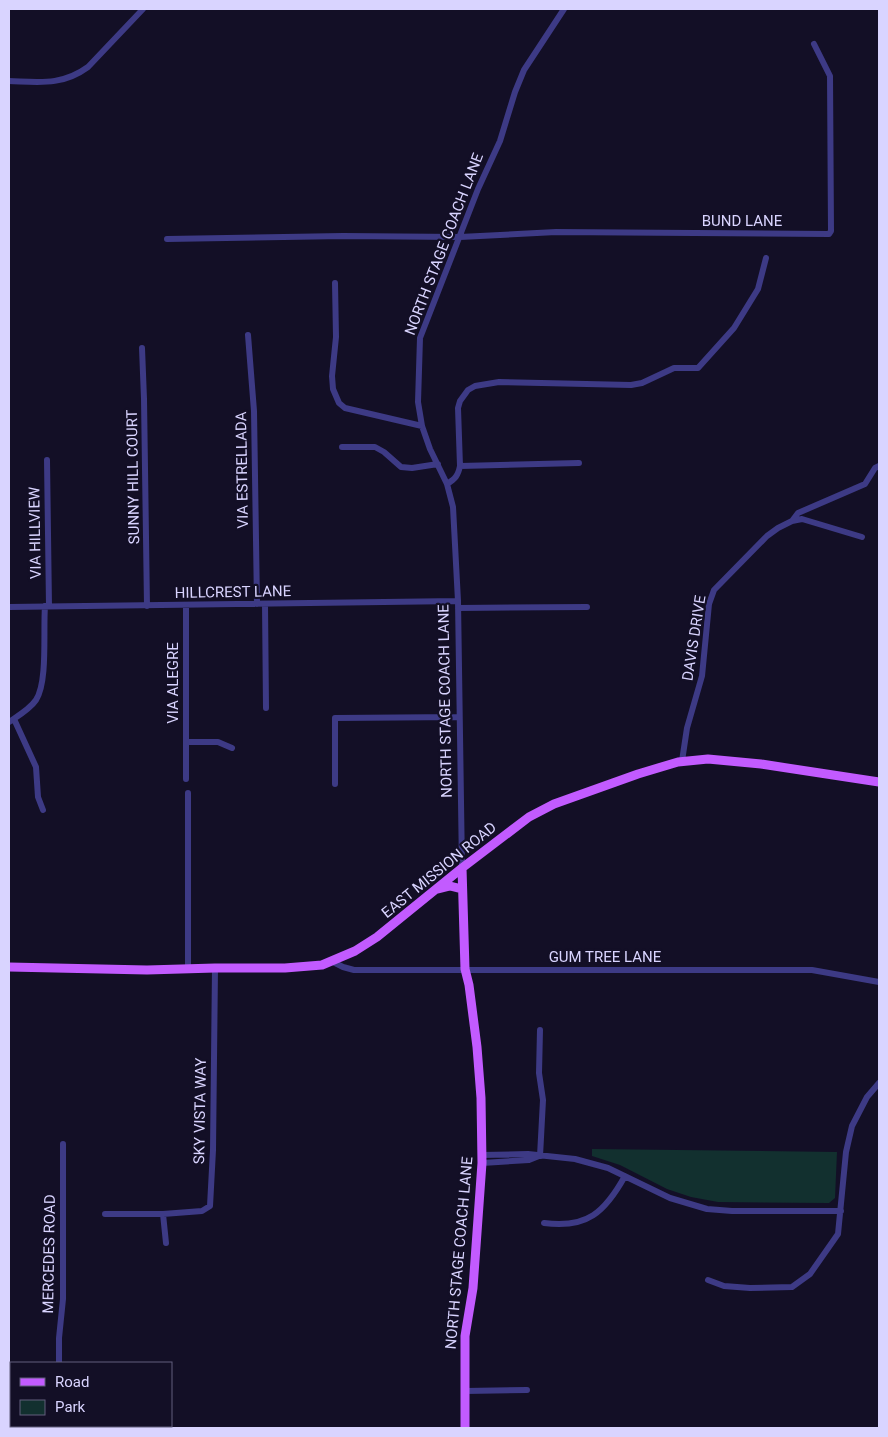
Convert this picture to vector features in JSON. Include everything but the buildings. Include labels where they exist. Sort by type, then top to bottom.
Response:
[{"type":"main road","name":"EAST MISSION ROAD","points":[[9,967],[73,969],[284,968],[322,965],[355,951],[377,937],[529,817],[638,774],[682,762],[708,759],[727,760],[879,782]]},
{"type":"main road","name":"NORTH STAGE COACH LANE","points":[[462,868],[465,969],[469,985],[477,1047],[481,1098],[481,1159],[474,1288],[465,1336],[465,1428]]},
{"type":"main road","points":[[436,889],[450,886],[462,889]]},
{"type":"street","points":[[9,81],[49,82],[64,80],[80,73],[143,9]]},
{"type":"street","name":"NORTH STAGE COACH LANE","points":[[462,868],[458,604],[452,508],[447,484],[430,449],[422,426],[418,402],[420,338],[478,189],[500,141],[524,70],[564,9]]},
{"type":"street","name":"BUND LANE","points":[[460,238],[556,232],[828,234],[831,231],[830,76],[814,44]]},
{"type":"street","points":[[167,238],[343,236],[460,238]]},
{"type":"street","points":[[447,484],[455,479],[460,466],[458,408],[460,401],[468,390],[475,386],[499,382],[631,385],[642,383],[674,368],[698,368],[734,328],[758,289],[766,258]]},
{"type":"street","points":[[335,283],[336,337],[332,376],[333,389],[339,403],[345,408],[422,426]]},
{"type":"street","name":"VIA ESTRELLADA","points":[[248,335],[254,411],[266,708]]},
{"type":"street","name":"SUNNY HILL COURT","points":[[142,348],[147,606]]},
{"type":"street","points":[[342,447],[375,447],[402,467],[427,467],[438,464]]},
{"type":"street","name":"VIA HILLVIEW","points":[[12,720],[21,715],[37,700],[43,680],[47,606],[47,460]]},
{"type":"street","points":[[460,466],[579,463]]},
{"type":"street","name":"DAVIS DRIVE","points":[[682,762],[687,728],[702,676],[709,604],[714,590],[767,536],[792,521],[798,513],[865,484],[875,468],[879,466]]},
{"type":"street","points":[[792,521],[802,520],[862,537]]},
{"type":"street","name":"HILLCREST LANE","points":[[9,607],[261,604],[458,604],[587,607]]},
{"type":"street","name":"VIA ALEGRE","points":[[186,606],[186,742],[218,742],[232,748]]},
{"type":"street","points":[[335,784],[335,718],[459,717]]},
{"type":"street","points":[[12,720],[36,767],[38,797],[43,810]]},
{"type":"street","points":[[186,742],[186,779]]},
{"type":"street","points":[[188,793],[188,968]]},
{"type":"street","name":"GUM TREE LANE","points":[[331,961],[354,970],[812,970],[879,982]]},
{"type":"street","name":"SKY VISTA WAY","points":[[104,1214],[163,1214],[202,1211],[210,1206],[213,1150],[215,968]]},
{"type":"street","points":[[540,1030],[540,1074],[543,1100],[540,1156]]},
{"type":"street","points":[[708,1280],[724,1286],[750,1288],[792,1287],[810,1274],[838,1234],[846,1152],[852,1126],[867,1098],[879,1083]]},
{"type":"street","name":"MERCEDES ROAD","points":[[59,1362],[62,1300],[62,1144]]},
{"type":"street","points":[[481,1159],[529,1160],[540,1156],[575,1160],[608,1168],[670,1198],[708,1209],[732,1211],[841,1211]]},
{"type":"street","points":[[544,1223],[562,1226],[585,1221],[604,1207],[625,1176]]},
{"type":"street","points":[[163,1214],[166,1243]]},
{"type":"street","points":[[465,1391],[527,1390]]},
{"type":"green space","points":[[592,1149],[837,1152],[835,1198],[829,1203],[718,1202],[691,1197],[667,1189],[620,1165],[592,1156]]}]
